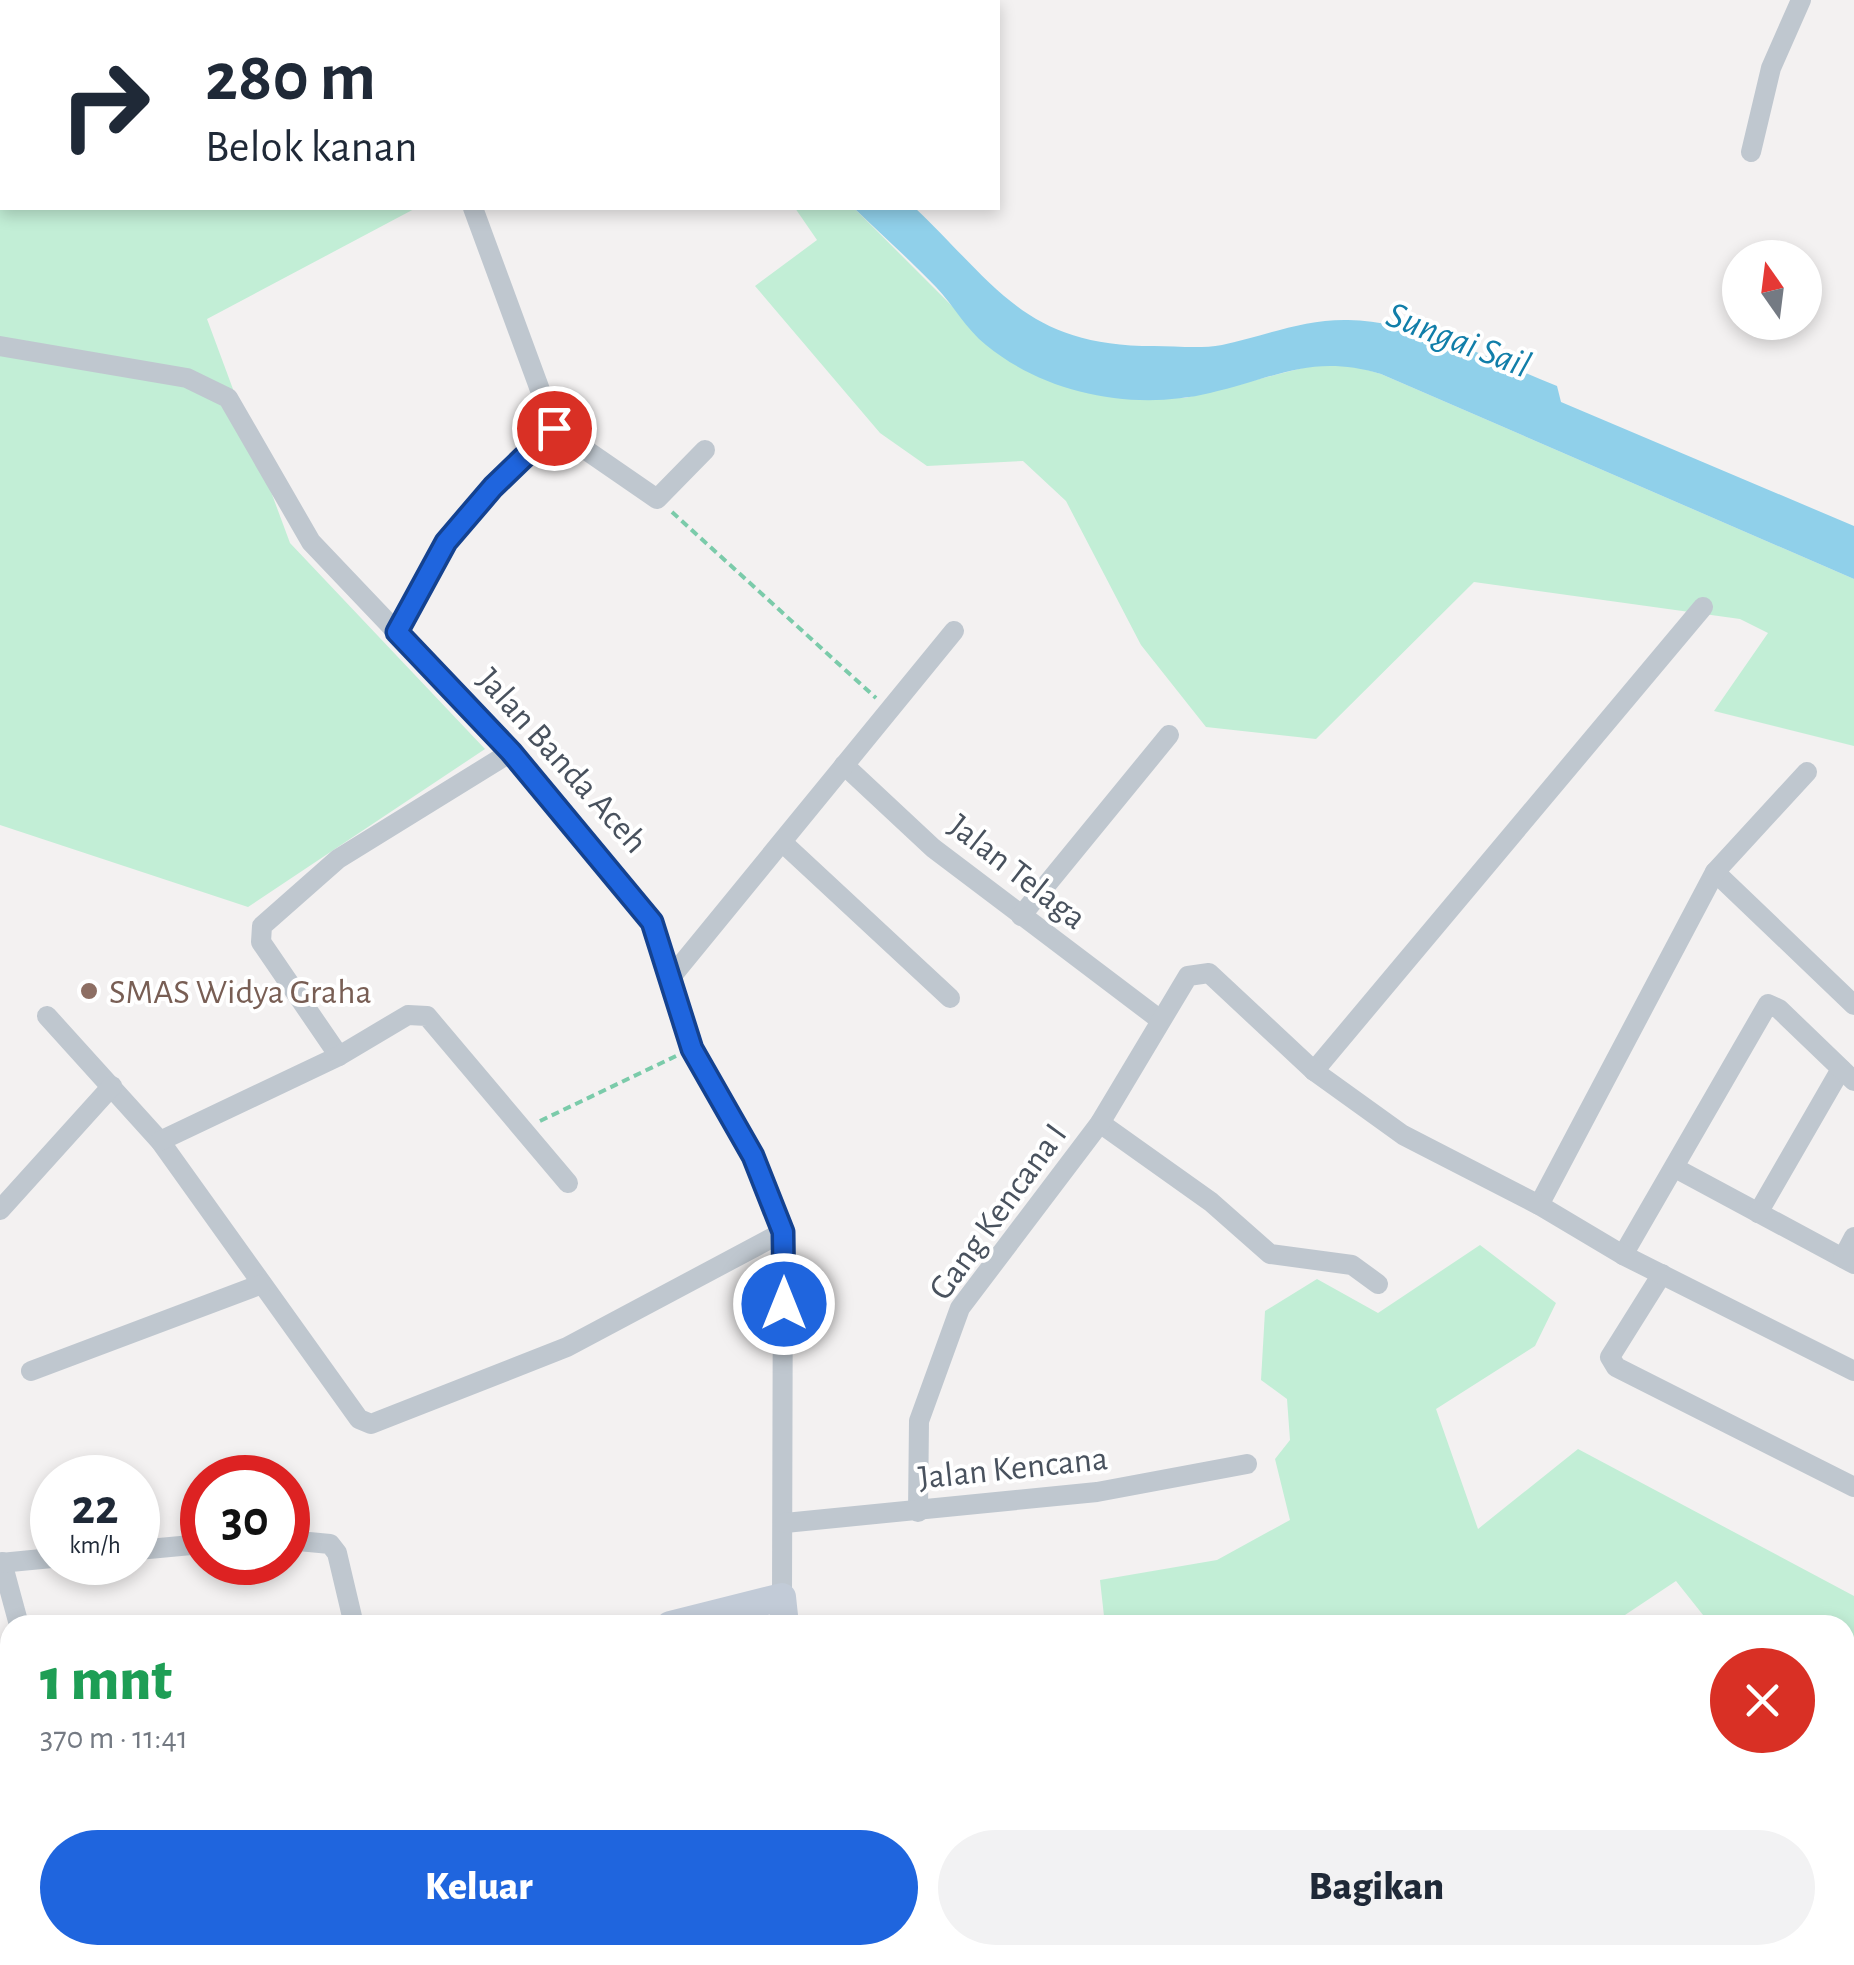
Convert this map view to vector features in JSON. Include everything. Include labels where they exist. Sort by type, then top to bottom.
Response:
[{"type":"street","points":[[1751,152],[1772,68],[1801,0]]},
{"type":"street","points":[[473,210],[554,428],[657,499],[705,450]]},
{"type":"street","name":"Jalan Banda Aceh","points":[[0,346],[188,378],[228,398],[311,542],[511,752],[652,922],[692,1049],[753,1156],[783,1232],[784,1611]]},
{"type":"street","points":[[397,632],[446,542],[493,487],[554,428]]},
{"type":"street","points":[[1704,607],[1314,1070],[1404,1136],[1539,1205],[1622,1255],[1854,1371]]},
{"type":"street","points":[[672,976],[954,631]]},
{"type":"street","points":[[1020,916],[1169,735]]},
{"type":"street","points":[[339,1056],[261,942],[262,926],[338,859],[511,752]]},
{"type":"street","name":"Jalan Telaga","points":[[844,765],[933,848],[1159,1019]]},
{"type":"street","points":[[1539,1205],[1715,872],[1807,772]]},
{"type":"street","points":[[782,842],[950,998]]},
{"type":"street","points":[[1715,872],[1851,997]]},
{"type":"street","name":"Gang Kencana I","points":[[918,1512],[920,1420],[960,1308],[1100,1123],[1188,976],[1208,973],[1314,1070]]},
{"type":"street","points":[[1622,1255],[1677,1169],[1768,1004],[1779,1009],[1847,1075],[1758,1213]]},
{"type":"street","points":[[160,1141],[339,1056],[408,1015],[428,1016],[568,1183]]},
{"type":"street","points":[[47,1016],[160,1141],[359,1419],[371,1424],[568,1348],[783,1232]]},
{"type":"street","points":[[0,1210],[112,1086]]},
{"type":"street","points":[[1100,1123],[1211,1202],[1270,1254],[1352,1264],[1378,1284]]},
{"type":"street","points":[[1677,1169],[1848,1261],[1854,1236]]},
{"type":"street","points":[[1662,1274],[1610,1357],[1616,1367],[1854,1487]]},
{"type":"street","points":[[31,1371],[262,1284]]},
{"type":"street","name":"Jalan Kencana","points":[[785,1523],[918,1512],[1148,1484],[1247,1464]]},
{"type":"street","points":[[310,1542],[330,1544],[338,1552],[352,1615]]},
{"type":"street","points":[[15,1615],[1,1562],[30,1560]]},
{"type":"street","points":[[751,1615],[784,1611]]},
{"type":"path","points":[[657,499],[889,710]]},
{"type":"path","points":[[522,1129],[692,1049]]},
{"type":"green space","points":[[0,210],[412,210],[207,319],[290,543],[485,749],[248,907],[0,825]]},
{"type":"green space","points":[[796,210],[856,210],[954,308],[1107,397],[1185,398],[1322,363],[1347,364],[1381,374],[1854,579],[1854,746],[1714,711],[1768,633],[1740,619],[1474,582],[1316,739],[1206,727],[1141,645],[1066,501],[1023,461],[927,466],[880,433],[755,286],[817,240]]},
{"type":"green space","points":[[1480,1245],[1556,1303],[1535,1346],[1436,1409],[1478,1529],[1578,1449],[1854,1596],[1854,1615],[1703,1615],[1676,1581],[1625,1615],[1104,1615],[1100,1580],[1217,1560],[1290,1520],[1275,1459],[1290,1440],[1287,1399],[1261,1380],[1265,1311],[1317,1279],[1378,1313]]},
{"type":"water","name":"Sungai Sail","points":[[856,210],[917,210],[1018,307],[1074,336],[1110,343],[1205,347],[1300,325],[1348,320],[1403,327],[1455,344],[1557,386],[1561,402],[1854,526],[1854,579],[1381,374],[1356,368],[1314,367],[1210,393],[1152,400],[1122,399],[1064,387],[1010,362],[986,345],[936,287]]},
{"type":"place","name":"SMAS Widya Graha","points":[[89,991]]},
{"type":"route","points":[[554,428],[493,487],[446,542],[397,632],[511,752],[614,870],[652,922],[692,1049],[753,1156],[783,1232],[784,1304]]}]
